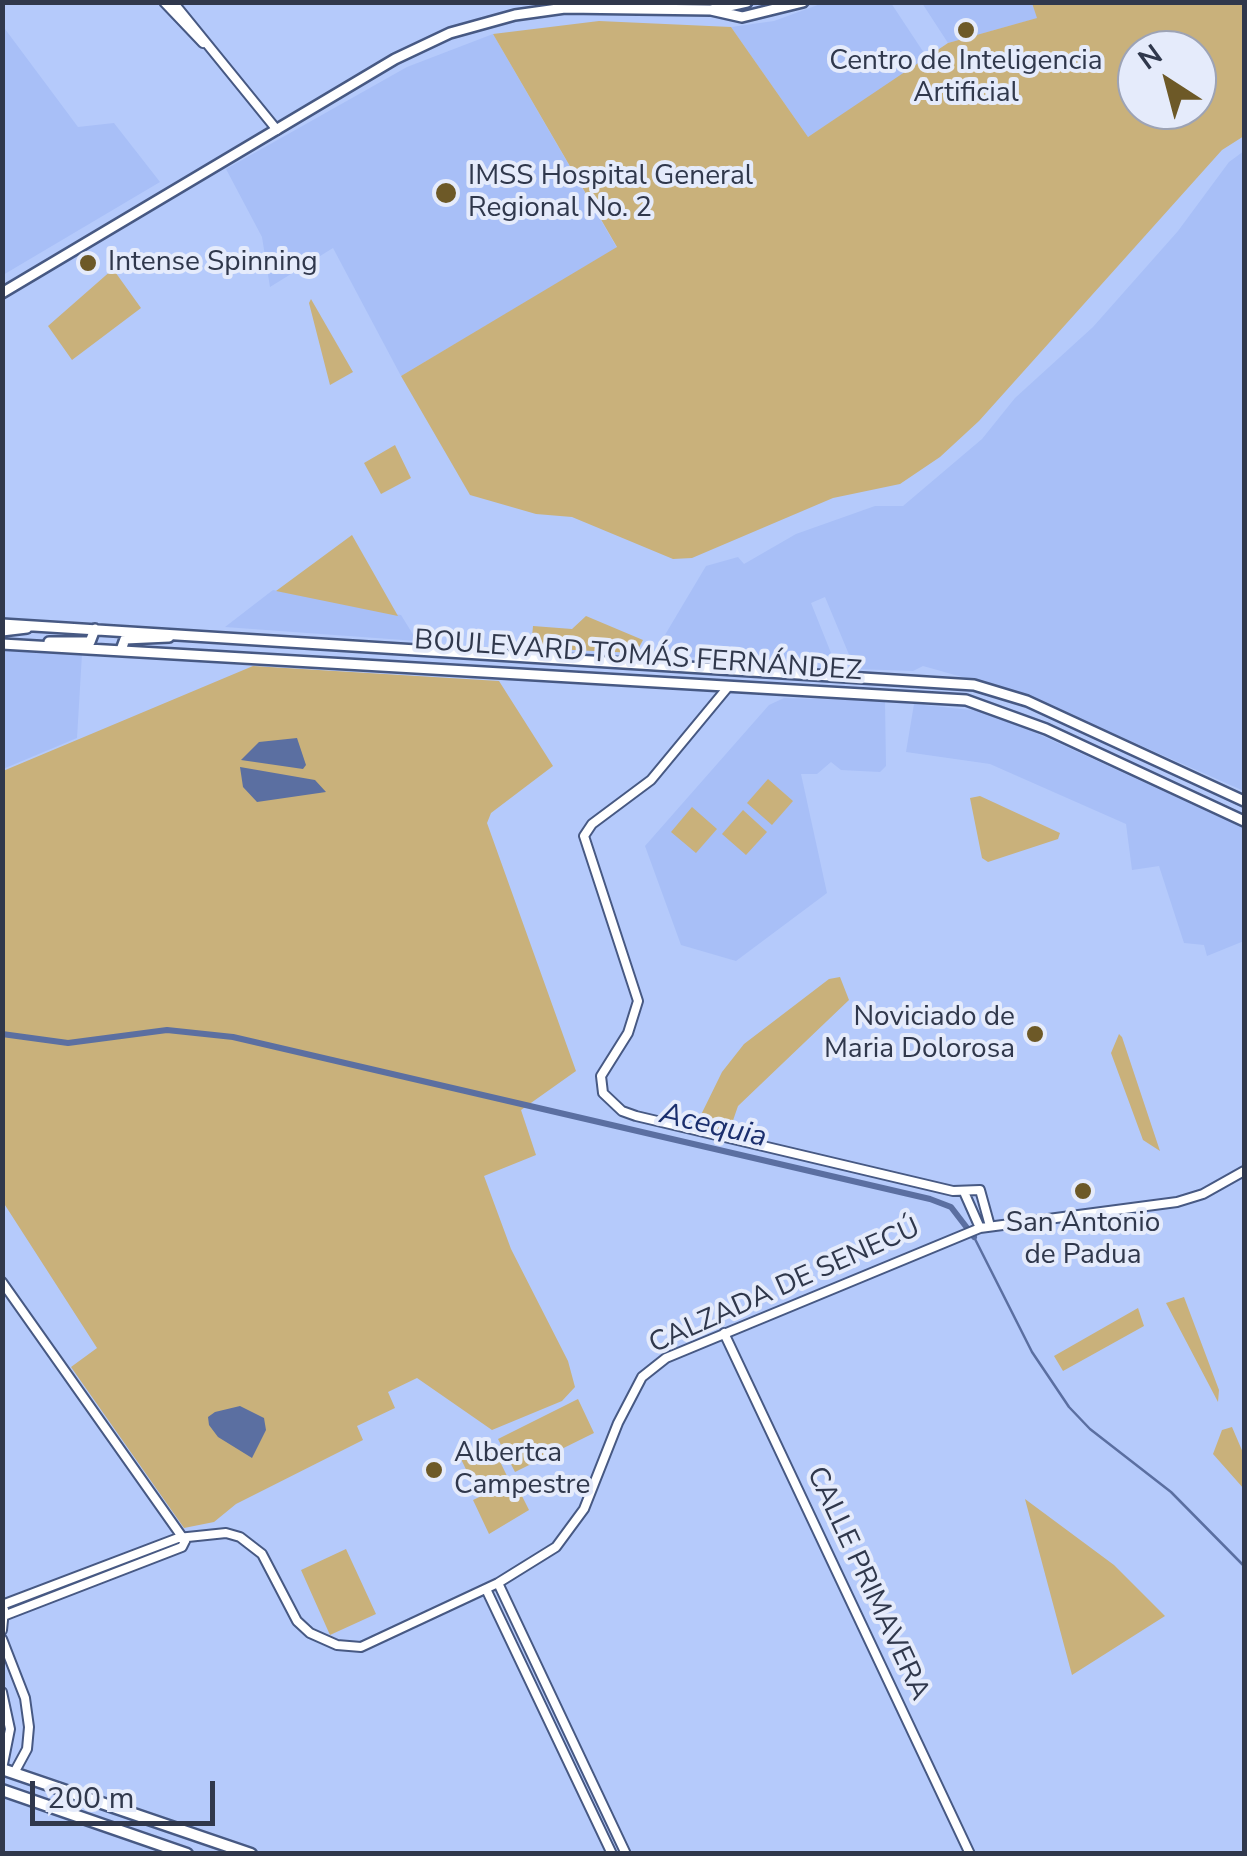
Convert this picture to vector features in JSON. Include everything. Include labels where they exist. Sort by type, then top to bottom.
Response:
[{"type":"main road","points":[[711,10],[747,2]]},
{"type":"main road","points":[[2,293],[415,48],[480,23],[580,7],[695,6],[742,17],[803,2]]},
{"type":"main road","name":"BOULEVARD TOMÁS FERNÁNDEZ","points":[[2,628],[96,629],[974,686],[1027,701],[1244,801]]},
{"type":"main road","points":[[31,645],[90,642],[96,629]]},
{"type":"main road","points":[[122,650],[124,640],[161,639],[176,634]]},
{"type":"main road","name":"BOULEVARD TOMÁS FERNÁNDEZ","points":[[2,644],[966,700],[1046,729],[1244,822]]},
{"type":"main road","points":[[718,670],[728,687],[742,672]]},
{"type":"main road","points":[[966,700],[974,686]]},
{"type":"main road","points":[[187,1854],[8,1792],[9,1771],[251,1854]]},
{"type":"street","points":[[164,2],[189,33],[211,48]]},
{"type":"street","points":[[173,2],[277,130]]},
{"type":"street","points":[[728,687],[651,780],[592,824],[584,836],[638,1001],[628,1033],[601,1076],[603,1093],[622,1111],[636,1116],[964,1192],[980,1190],[985,1226]]},
{"type":"street","name":"CALZADA DE SENECÚ","points":[[184,1541],[210,1533],[240,1537],[262,1554],[298,1621],[321,1640],[353,1648],[486,1589],[538,1561],[573,1528],[618,1423],[646,1373],[677,1353],[985,1226],[1170,1203],[1203,1194],[1244,1171]]},
{"type":"street","points":[[964,1192],[985,1226]]},
{"type":"street","points":[[2,1282],[184,1541],[180,1548],[4,1609],[2,1630]]},
{"type":"street","name":"CALLE PRIMAVERA","points":[[724,1333],[970,1854]]},
{"type":"street","points":[[498,1582],[626,1854]]},
{"type":"street","points":[[486,1589],[612,1854]]},
{"type":"street","points":[[2,1639],[25,1698],[29,1726],[28,1750],[9,1771]]},
{"type":"street","points":[[521,1664],[534,1659]]},
{"type":"street","points":[[2,1692],[10,1729],[9,1771]]},
{"type":"street","points":[[567,1759],[578,1754]]},
{"type":"street","points":[[604,1836],[616,1831]]},
{"type":"shaded area","points":[[823,3],[891,3],[928,59],[808,137],[731,27],[774,21]]},
{"type":"shaded area","name":"Centro de Inteligencia Artificial","points":[[922,3],[1032,3],[1038,18],[948,43]]},
{"type":"shaded area","points":[[1032,3],[1244,3],[1244,136],[1222,150],[979,421],[940,457],[900,484],[833,498],[692,558],[673,559],[572,517],[536,514],[470,495],[401,376],[617,247],[493,34],[599,21],[731,27],[808,137],[948,43],[1037,18]]},
{"type":"shaded area","points":[[2,25],[78,127],[114,123],[160,182],[3,275]]},
{"type":"shaded area","name":"IMSS Hospital General Regional No. 2","points":[[493,34],[617,248],[401,376],[333,248],[270,287],[262,237],[226,169],[407,67]]},
{"type":"shaded area","points":[[1244,151],[1244,791],[1026,695],[923,666],[913,671],[855,669],[825,597],[811,603],[831,653],[816,664],[653,655],[706,566],[738,557],[744,564],[796,534],[875,506],[903,506],[982,439],[1015,398],[1093,327],[1178,231],[1229,162]]},
{"type":"shaded area","points":[[113,269],[141,308],[72,360],[48,326]]},
{"type":"shaded area","points":[[311,299],[353,372],[330,385],[309,303]]},
{"type":"shaded area","points":[[395,445],[411,478],[381,494],[364,463]]},
{"type":"shaded area","points":[[352,535],[398,616],[276,591]]},
{"type":"shaded area","points":[[273,590],[401,615],[417,641],[225,627]]},
{"type":"shaded area","points":[[586,616],[643,640],[636,653],[531,648],[533,626],[572,629]]},
{"type":"shaded area","points":[[3,650],[82,654],[77,738],[3,769]]},
{"type":"shaded area","points":[[253,666],[499,681],[553,766],[491,813],[487,823],[576,1071],[521,1110],[536,1155],[484,1176],[511,1249],[568,1361],[575,1387],[562,1401],[492,1430],[417,1378],[388,1392],[395,1408],[357,1426],[363,1440],[236,1504],[214,1522],[184,1528],[71,1367],[97,1348],[3,1202],[3,771]]},
{"type":"shaded area","points":[[784,698],[885,701],[886,766],[880,772],[841,770],[831,762],[817,774],[801,774],[827,893],[736,961],[681,945],[645,846],[769,705]]},
{"type":"shaded area","points":[[914,704],[990,712],[1244,828],[1244,941],[1207,956],[1204,945],[1184,943],[1159,866],[1132,870],[1126,824],[990,764],[906,752]]},
{"type":"shaded area","points":[[297,738],[306,765],[303,769],[241,760],[259,742]]},
{"type":"shaded area","points":[[240,767],[315,780],[326,792],[257,802],[243,787]]},
{"type":"shaded area","points":[[768,779],[793,801],[772,825],[747,803]]},
{"type":"shaded area","points":[[980,796],[1060,833],[1058,839],[988,862],[982,858],[970,798]]},
{"type":"shaded area","points":[[692,807],[717,829],[696,853],[671,832]]},
{"type":"shaded area","points":[[743,810],[767,832],[746,855],[722,834]]},
{"type":"shaded area","points":[[840,977],[849,1000],[738,1106],[729,1132],[697,1123],[722,1072],[744,1044],[829,979]]},
{"type":"shaded area","points":[[1119,1034],[1160,1151],[1143,1140],[1111,1053]]},
{"type":"shaded area","points":[[1184,1297],[1219,1390],[1218,1402],[1166,1303]]},
{"type":"shaded area","points":[[1138,1308],[1144,1326],[1063,1371],[1054,1356]]},
{"type":"shaded area","points":[[578,1399],[594,1433],[515,1472],[498,1439]]},
{"type":"shaded area","points":[[240,1406],[264,1418],[266,1430],[252,1458],[218,1437],[209,1425],[208,1417],[215,1412]]},
{"type":"shaded area","points":[[1232,1427],[1244,1455],[1244,1489],[1213,1454],[1222,1430]]},
{"type":"shaded area","points":[[491,1443],[507,1476],[476,1490],[460,1457]]},
{"type":"shaded area","points":[[516,1484],[529,1510],[489,1534],[473,1500]]},
{"type":"shaded area","points":[[1025,1499],[1114,1565],[1165,1616],[1072,1675]]},
{"type":"shaded area","points":[[346,1549],[376,1614],[330,1635],[301,1570]]},
{"type":"waterway","name":"Acequia","points":[[2,1034],[68,1043],[167,1030],[233,1037],[930,1199],[951,1207],[974,1237]]},
{"type":"waterway","name":"Acequia","points":[[974,1237],[1032,1352],[1069,1407],[1090,1429],[1171,1492],[1244,1566]]},
{"type":"place","name":"Centro de Inteligencia Artificial","points":[[966,30]]},
{"type":"place","name":"IMSS Hospital General Regional No. 2","points":[[446,193]]},
{"type":"place","name":"Intense Spinning","points":[[88,263]]},
{"type":"place","name":"Noviciado de Maria Dolorosa","points":[[1035,1034]]},
{"type":"place","name":"San Antonio de Padua","points":[[1083,1191]]},
{"type":"place","name":"Albertca Campestre","points":[[434,1470]]}]
